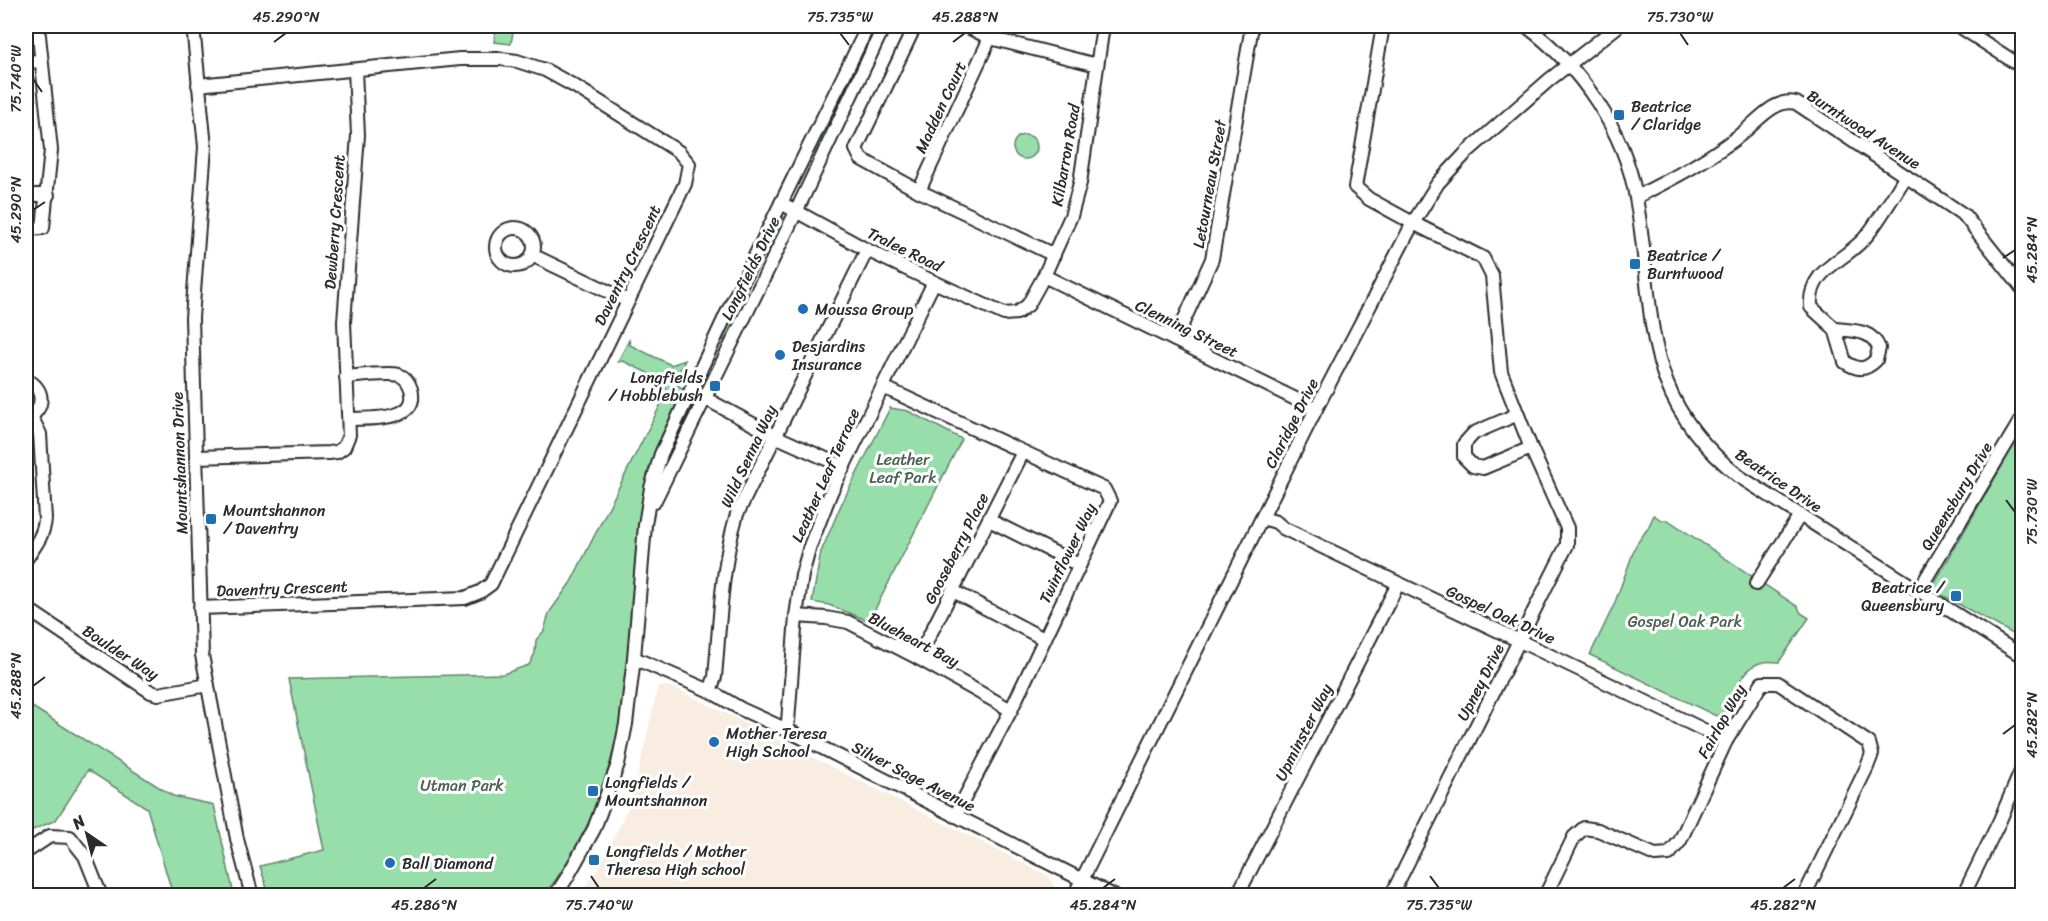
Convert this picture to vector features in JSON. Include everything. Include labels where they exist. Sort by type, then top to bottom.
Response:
[{"type":"street","points":[[26,229],[43,228],[51,150],[38,26]]},
{"type":"street","name":"Mountshannon Drive","points":[[192,26],[205,147],[192,318],[202,655],[237,839],[252,896]]},
{"type":"street","name":"Longfields Drive","points":[[555,896],[594,829],[612,785],[624,735],[634,658],[645,525],[651,488],[662,454],[868,26]]},
{"type":"street","name":"Longfields Drive","points":[[645,525],[658,491],[796,212],[884,26]]},
{"type":"street","points":[[915,26],[856,149],[861,159],[920,191],[1054,255]]},
{"type":"street","points":[[966,26],[990,38],[1097,65]]},
{"type":"street","name":"Kilbarron Road","points":[[1017,313],[1028,305],[1071,216],[1080,183],[1104,26]]},
{"type":"street","name":"Letourneau Street","points":[[1175,340],[1212,259],[1252,26]]},
{"type":"street","name":"Upney Drive","points":[[1383,26],[1355,187],[1369,199],[1413,224],[1483,258],[1491,276],[1501,372],[1531,448],[1567,528],[1567,545],[1391,896]]},
{"type":"street","name":"Beatrice Drive","points":[[1526,26],[1567,64],[1594,98],[1623,152],[1636,197],[1653,336],[1661,370],[1671,394],[1689,424],[1715,456],[1740,477],[2022,656]]},
{"type":"street","name":"Claridge Drive","points":[[1074,896],[1316,409],[1427,199],[1454,164],[1567,64],[1618,26]]},
{"type":"street","points":[[1959,26],[2022,68]]},
{"type":"street","name":"Madden Court","points":[[920,191],[990,38]]},
{"type":"street","name":"Daventry Crescent","points":[[198,85],[469,59],[517,61],[545,70],[560,78],[680,152],[689,164],[685,184],[491,584],[480,592],[465,598],[200,608]]},
{"type":"street","points":[[26,62],[41,61]]},
{"type":"street","name":"Dewberry Crescent","points":[[196,457],[337,452],[344,447],[349,435],[344,322],[358,135],[355,70]]},
{"type":"street","name":"Burntwood Avenue","points":[[1636,197],[1695,166],[1733,141],[1773,108],[1784,102],[1796,103],[1964,215],[2022,288]]},
{"type":"street","points":[[1835,329],[1811,307],[1810,297],[1813,286],[1825,270],[1860,244],[1868,235],[1906,176]]},
{"type":"street","points":[[26,195],[48,195]]},
{"type":"street","name":"Tralee Road","points":[[781,204],[867,250],[934,282],[1004,314],[1017,313]]},
{"type":"street","name":"Wild Senna Way","points":[[710,691],[715,677],[723,575],[737,514],[867,250]]},
{"type":"street","points":[[532,255],[628,301]]},
{"type":"street","name":"Clenning Street","points":[[1044,276],[1316,409]]},
{"type":"street","name":"Leather Leaf Terrace","points":[[785,729],[788,722],[796,616],[802,575],[810,546],[844,466],[934,282]]},
{"type":"street","points":[[346,377],[398,375],[407,381],[411,388],[412,398],[406,410],[390,417],[350,419]]},
{"type":"street","points":[[26,380],[33,383],[40,394],[39,407],[28,417],[40,434],[45,519],[44,530],[26,559]]},
{"type":"street","name":"Twinflower Way","points":[[883,387],[1104,489],[1110,501],[1011,710],[956,816]]},
{"type":"street","points":[[691,390],[775,436],[844,466]]},
{"type":"street","points":[[1518,414],[1474,433],[1464,444],[1464,457],[1473,466],[1483,468],[1531,448]]},
{"type":"street","name":"Queensbury Drive","points":[[1919,590],[2022,418]]},
{"type":"street","name":"Gooseberry Place","points":[[918,658],[1023,452]]},
{"type":"street","points":[[1756,584],[1800,515]]},
{"type":"street","name":"Gospel Oak Drive","points":[[1263,518],[1631,693],[1726,741]]},
{"type":"street","points":[[989,520],[1079,566]]},
{"type":"street","name":"Upminster Way","points":[[1237,896],[1398,584]]},
{"type":"street","points":[[953,591],[1044,639]]},
{"type":"street","name":"Boulder Way","points":[[26,609],[151,692],[158,694],[208,685]]},
{"type":"street","name":"Blueheart Bay","points":[[796,616],[848,622],[1011,710]]},
{"type":"street","name":"Silver Sage Avenue","points":[[634,658],[710,691],[741,710],[785,729],[1114,896]]},
{"type":"street","name":"Fairlop Way","points":[[1545,896],[1574,837],[1584,828],[1598,830],[1655,855],[1669,854],[1680,841],[1726,741],[1762,682],[1778,683],[1869,743],[1872,754],[1804,896]]},
{"type":"street","points":[[1963,896],[2022,769]]},
{"type":"street","points":[[26,852],[50,837],[70,837],[86,856],[101,896]]},
{"type":"shaded area","name":"Mother Teresa High School","points":[[658,686],[673,687],[1049,876],[1056,891],[1054,895],[580,895],[602,862],[633,797]]},
{"type":"green space","points":[[496,26],[514,26],[511,44],[494,42]]},
{"type":"green space","points":[[872,26],[878,26],[817,154],[814,152],[820,130]]},
{"type":"green space","points":[[1020,135],[1030,135],[1037,142],[1037,152],[1030,159],[1020,159],[1013,152],[1013,142]]},
{"type":"green space","points":[[783,216],[785,220],[764,257],[762,255],[778,220]]},
{"type":"green space","points":[[735,310],[740,313],[726,342],[723,340],[728,322]]},
{"type":"green space","name":"Utman Park","points":[[629,340],[630,345],[671,365],[685,360],[674,383],[684,389],[657,449],[646,487],[626,684],[618,729],[607,773],[592,815],[571,856],[544,895],[269,895],[260,866],[324,850],[289,679],[503,674],[529,665],[535,653],[536,640],[544,631],[549,613],[571,582],[667,392],[664,381],[623,361],[618,362]]},
{"type":"green space","points":[[692,405],[694,407],[676,444],[672,444],[688,407]]},
{"type":"green space","name":"Leather Leaf Park","points":[[890,408],[908,411],[962,439],[869,621],[829,605],[812,602],[821,552],[841,505]]},
{"type":"green space","points":[[2022,431],[2022,639],[1931,589]]},
{"type":"green space","name":"Gospel Oak Park","points":[[1654,515],[1661,520],[1668,520],[1798,607],[1801,613],[1809,618],[1779,662],[1764,662],[1750,669],[1740,682],[1726,712],[1716,716],[1590,655],[1614,605],[1636,545]]},
{"type":"green space","points":[[26,703],[173,796],[214,805],[234,895],[173,895],[147,808],[88,770],[56,820],[26,833]]},
{"type":"place","name":"Beatrice / Claridge","points":[[1619,115]]},
{"type":"place","name":"Beatrice / Burntwood","points":[[1635,264]]},
{"type":"place","name":"Moussa Group","points":[[803,309]]},
{"type":"place","name":"Desjardins Insurance","points":[[780,355]]},
{"type":"place","name":"Longfields / Hobblebush","points":[[715,386]]},
{"type":"place","name":"Mountshannon / Daventry","points":[[211,519]]},
{"type":"place","name":"Beatrice / Queensbury","points":[[1956,596]]},
{"type":"place","name":"Mother Teresa High School","points":[[714,742]]},
{"type":"place","name":"Longfields / Mountshannon","points":[[593,791]]},
{"type":"place","name":"Longfields / Mother Theresa High school","points":[[594,860]]},
{"type":"place","name":"Ball Diamond","points":[[390,863]]}]
